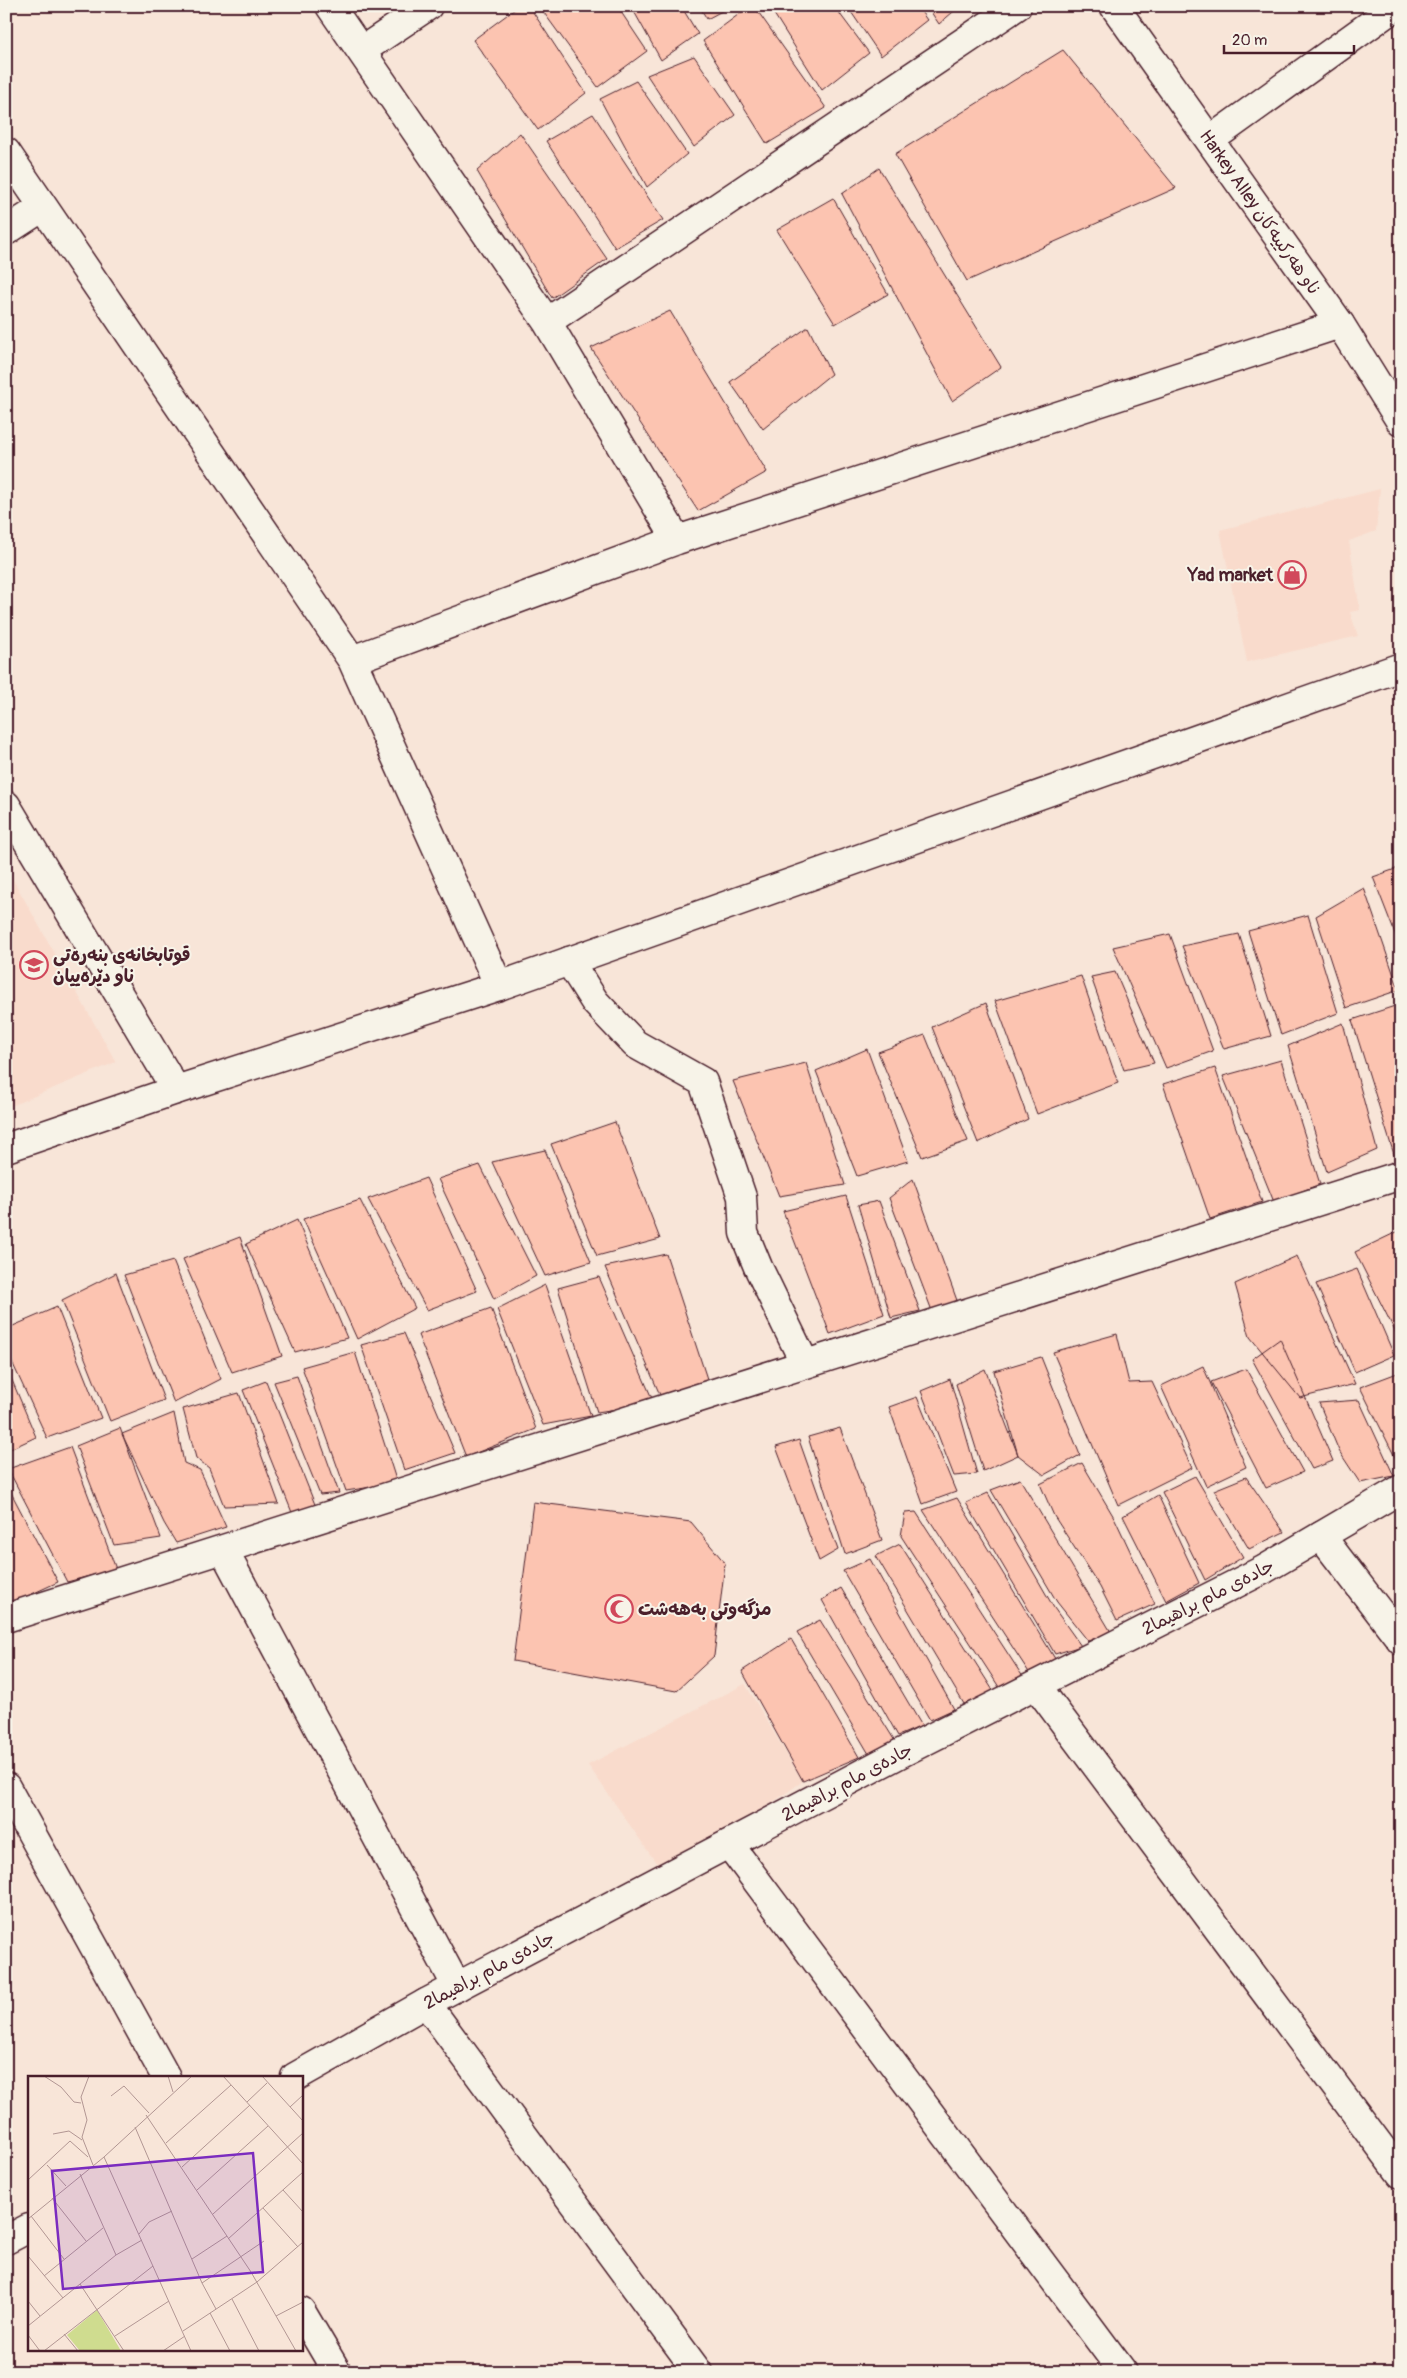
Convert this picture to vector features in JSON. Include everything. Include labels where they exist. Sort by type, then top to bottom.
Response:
[{"type":"street","points":[[330,6],[547,322],[677,540]]},
{"type":"street","points":[[361,51],[428,6]]},
{"type":"street","points":[[547,322],[1017,6]]},
{"type":"street","name":"Harkey Alley ناو هەركييەكان","points":[[1114,6],[1340,324],[1401,422]]},
{"type":"street","points":[[1210,140],[1396,6]]},
{"type":"street","points":[[6,152],[352,660],[499,986]]},
{"type":"street","points":[[6,231],[43,207]]},
{"type":"street","points":[[352,660],[677,540],[1340,324]]},
{"type":"street","points":[[6,1148],[176,1090],[499,986],[1401,667]]},
{"type":"street","points":[[6,805],[176,1090]]},
{"type":"street","points":[[569,961],[595,1002],[635,1044],[703,1082],[742,1197],[744,1233],[758,1267],[805,1364]]},
{"type":"street","points":[[6,1618],[1401,1175]]},
{"type":"street","name":"جادەی مام براهیما2","points":[[297,2076],[426,2003],[729,1844],[1263,1570],[1401,1489]]},
{"type":"street","points":[[1321,1536],[1401,1640]]},
{"type":"street","points":[[223,1549],[456,1987]]},
{"type":"street","points":[[1036,1685],[1401,2174]]},
{"type":"street","points":[[6,1787],[165,2076]]},
{"type":"street","points":[[729,1844],[1123,2372]]},
{"type":"street","points":[[426,2003],[698,2372]]},
{"type":"street","points":[[6,2240],[28,2229]]},
{"type":"street","points":[[302,2313],[337,2372]]},
{"type":"shaded area","name":"Yad market","points":[[1380,489],[1376,531],[1349,541],[1360,610],[1350,612],[1358,636],[1247,662],[1220,530]]},
{"type":"shaded area","name":"قوتابخانەى بنەرەتى ناو دێرەييان","points":[[6,867],[116,1062],[6,1108]]},
{"type":"shaded area","points":[[745,1684],[803,1781],[666,1877],[588,1765]]},
{"type":"building","points":[[519,6],[529,6],[586,93],[538,130],[473,40]]},
{"type":"building","points":[[539,6],[617,6],[647,51],[598,87]]},
{"type":"building","points":[[631,6],[681,6],[698,34],[661,60]]},
{"type":"building","points":[[699,6],[731,6],[707,19]]},
{"type":"building","points":[[750,6],[754,6],[826,108],[767,144],[703,41]]},
{"type":"building","points":[[769,6],[834,6],[869,53],[822,90]]},
{"type":"building","points":[[847,6],[917,6],[927,20],[881,56]]},
{"type":"building","points":[[927,6],[960,6],[939,24]]},
{"type":"building","points":[[1063,50],[1176,188],[967,281],[895,154]]},
{"type":"building","points":[[694,56],[735,115],[694,147],[647,75]]},
{"type":"building","points":[[636,81],[687,154],[647,187],[600,99]]},
{"type":"building","points":[[593,114],[663,220],[615,248],[546,141]]},
{"type":"building","points":[[520,133],[607,259],[552,298],[477,171]]},
{"type":"building","points":[[879,168],[1001,367],[952,401],[842,194]]},
{"type":"building","points":[[833,198],[888,294],[835,324],[777,230]]},
{"type":"building","points":[[670,311],[767,472],[698,511],[591,348]]},
{"type":"building","points":[[808,327],[831,374],[763,429],[730,382]]},
{"type":"building","points":[[1401,867],[1401,949],[1373,877]]},
{"type":"building","points":[[1364,888],[1399,990],[1346,1008],[1316,916]]},
{"type":"building","points":[[1308,915],[1338,1013],[1281,1035],[1248,931]]},
{"type":"building","points":[[1170,934],[1213,1051],[1166,1068],[1113,947]]},
{"type":"building","points":[[1239,934],[1271,1036],[1224,1049],[1182,946]]},
{"type":"building","points":[[1115,972],[1154,1063],[1124,1070],[1091,977]]},
{"type":"building","points":[[1081,976],[1118,1083],[1037,1114],[995,1001]]},
{"type":"building","points":[[986,1003],[1028,1119],[978,1143],[932,1027]]},
{"type":"building","points":[[1401,1004],[1401,1159],[1396,1161],[1352,1020]]},
{"type":"building","points":[[1343,1023],[1377,1150],[1327,1172],[1288,1046]]},
{"type":"building","points":[[925,1035],[968,1141],[922,1157],[878,1052]]},
{"type":"building","points":[[867,1049],[908,1161],[857,1176],[816,1071]]},
{"type":"building","points":[[1281,1060],[1320,1184],[1274,1202],[1223,1076]]},
{"type":"building","points":[[806,1063],[845,1185],[779,1196],[733,1081]]},
{"type":"building","points":[[1215,1068],[1262,1202],[1210,1219],[1163,1084]]},
{"type":"building","points":[[615,1122],[660,1239],[597,1256],[551,1144]]},
{"type":"building","points":[[545,1150],[591,1262],[545,1276],[492,1162]]},
{"type":"building","points":[[480,1165],[536,1276],[494,1299],[438,1179]]},
{"type":"building","points":[[426,1178],[477,1291],[427,1310],[368,1199]]},
{"type":"building","points":[[913,1179],[959,1306],[934,1316],[889,1198]]},
{"type":"building","points":[[846,1196],[884,1314],[830,1334],[783,1211]]},
{"type":"building","points":[[360,1200],[415,1308],[357,1339],[303,1219]]},
{"type":"building","points":[[879,1201],[920,1311],[891,1318],[858,1205]]},
{"type":"building","points":[[297,1220],[347,1338],[295,1352],[246,1244]]},
{"type":"building","points":[[1401,1230],[1401,1343],[1355,1252]]},
{"type":"building","points":[[240,1237],[282,1356],[232,1372],[183,1259]]},
{"type":"building","points":[[666,1254],[709,1385],[660,1395],[605,1267]]},
{"type":"building","points":[[1297,1256],[1355,1384],[1300,1398],[1250,1337],[1235,1284]]},
{"type":"building","points":[[173,1261],[221,1379],[174,1403],[124,1275]]},
{"type":"building","points":[[1357,1269],[1394,1355],[1355,1372],[1316,1284]]},
{"type":"building","points":[[116,1273],[164,1400],[110,1421],[62,1300]]},
{"type":"building","points":[[599,1277],[654,1403],[597,1412],[558,1288]]},
{"type":"building","points":[[545,1285],[591,1416],[543,1425],[497,1309]]},
{"type":"building","points":[[57,1307],[101,1418],[47,1438],[6,1349],[6,1329]]},
{"type":"building","points":[[491,1308],[536,1429],[466,1457],[418,1335]]},
{"type":"building","points":[[404,1333],[455,1453],[404,1470],[361,1345]]},
{"type":"building","points":[[1117,1334],[1129,1383],[1152,1382],[1192,1468],[1118,1505],[1053,1352]]},
{"type":"building","points":[[1280,1339],[1333,1461],[1312,1469],[1252,1359]]},
{"type":"building","points":[[355,1352],[397,1483],[346,1491],[302,1367]]},
{"type":"building","points":[[1041,1357],[1080,1455],[1044,1475],[1018,1455],[994,1371]]},
{"type":"building","points":[[6,1366],[36,1437],[6,1451]]},
{"type":"building","points":[[1203,1366],[1246,1467],[1206,1486],[1161,1386]]},
{"type":"building","points":[[985,1369],[1018,1455],[983,1471],[956,1384]]},
{"type":"building","points":[[1246,1369],[1303,1472],[1266,1488],[1211,1382]]},
{"type":"building","points":[[1400,1372],[1401,1462],[1398,1463],[1360,1387]]},
{"type":"building","points":[[297,1376],[339,1493],[320,1495],[274,1382]]},
{"type":"building","points":[[950,1379],[977,1474],[954,1476],[921,1391]]},
{"type":"building","points":[[266,1381],[316,1507],[293,1515],[243,1390]]},
{"type":"building","points":[[239,1393],[279,1504],[224,1506],[209,1468],[196,1458],[183,1409]]},
{"type":"building","points":[[917,1397],[956,1492],[923,1504],[889,1407]]},
{"type":"building","points":[[1359,1400],[1394,1476],[1360,1483],[1339,1451],[1319,1403]]},
{"type":"building","points":[[174,1413],[184,1463],[200,1470],[226,1527],[176,1543],[164,1523],[122,1434]]},
{"type":"building","points":[[120,1428],[161,1538],[114,1545],[76,1446]]},
{"type":"building","points":[[840,1428],[882,1540],[845,1554],[808,1437]]},
{"type":"building","points":[[799,1440],[838,1550],[819,1561],[776,1447]]},
{"type":"building","points":[[70,1447],[116,1569],[67,1582],[8,1469]]},
{"type":"building","points":[[1082,1463],[1115,1519],[1155,1604],[1117,1621],[1100,1587],[1054,1516],[1040,1484]]},
{"type":"building","points":[[1195,1476],[1243,1557],[1205,1580],[1162,1492]]},
{"type":"building","points":[[1246,1477],[1284,1532],[1249,1549],[1214,1490]]},
{"type":"building","points":[[1020,1479],[1111,1632],[1088,1641],[1057,1602],[991,1490]]},
{"type":"building","points":[[6,1483],[58,1582],[6,1606]]},
{"type":"building","points":[[988,1493],[1054,1608],[1081,1646],[1055,1654],[966,1503]]},
{"type":"building","points":[[1158,1495],[1199,1583],[1166,1601],[1123,1516]]},
{"type":"building","points":[[957,1498],[1057,1662],[1032,1677],[923,1510]]},
{"type":"building","name":"مزگەوتی بەهەشت","points":[[533,1502],[691,1522],[725,1563],[714,1656],[676,1691],[513,1661]]},
{"type":"building","points":[[916,1512],[1023,1677],[999,1687],[901,1536],[905,1513]]},
{"type":"building","points":[[900,1544],[994,1692],[964,1704],[876,1556]]},
{"type":"building","points":[[870,1559],[954,1709],[930,1720],[843,1571]]},
{"type":"building","points":[[841,1588],[922,1726],[898,1736],[822,1600]]},
{"type":"building","points":[[820,1620],[895,1741],[869,1754],[797,1632]]},
{"type":"building","points":[[791,1639],[859,1757],[803,1781],[742,1671]]},
{"type":"place","name":"Yad market","points":[[1292,575]]},
{"type":"place","name":"قوتابخانەى بنەرەتى ناو دێرەييان","points":[[34,965]]},
{"type":"place","name":"مزگەوتی بەهەشت","points":[[619,1609]]}]
